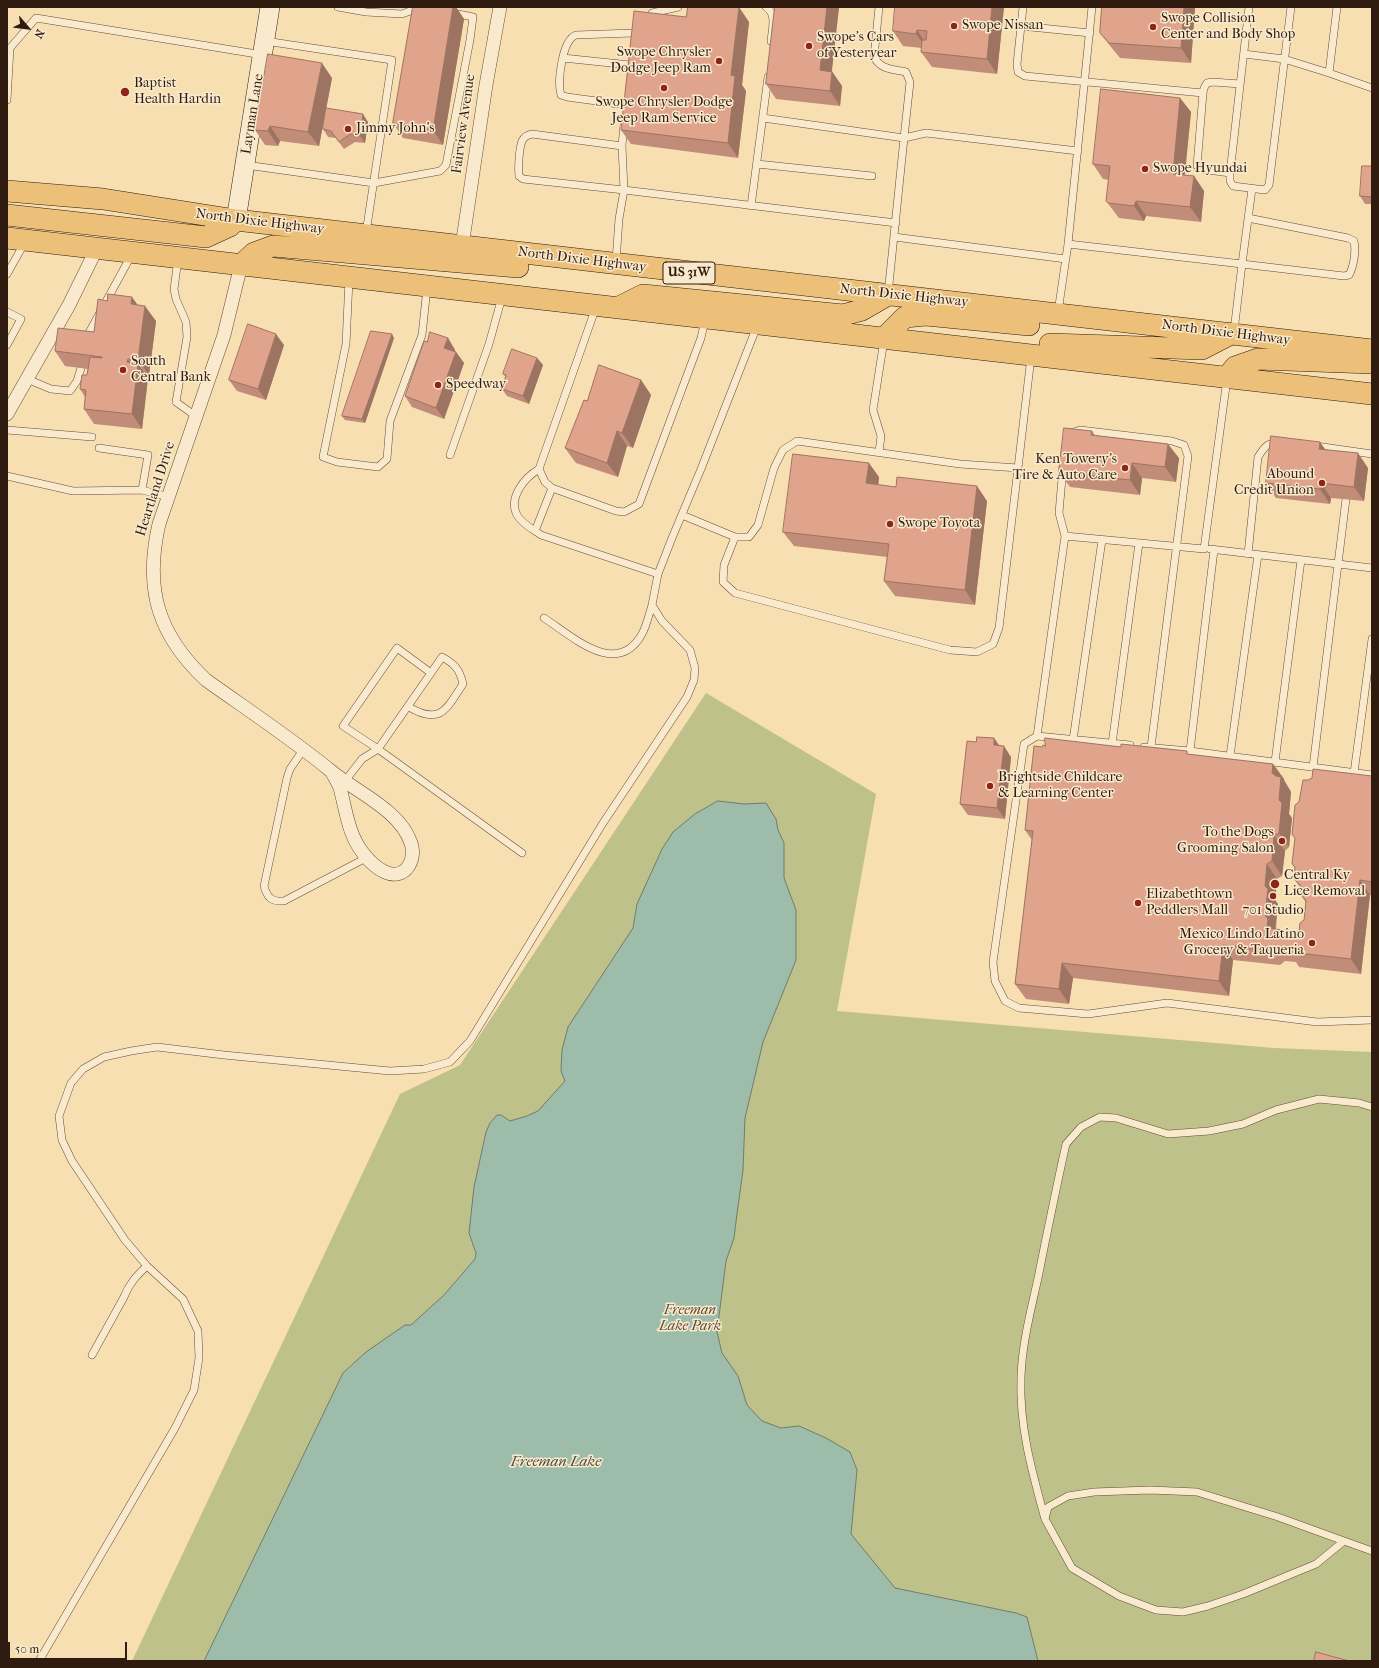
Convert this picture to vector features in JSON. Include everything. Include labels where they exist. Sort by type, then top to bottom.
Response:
[{"type":"main road","name":"North Dixie Highway","points":[[7,191],[103,199],[236,220],[1372,350]]},
{"type":"main road","points":[[7,215],[206,237],[230,226],[236,220]]},
{"type":"main road","points":[[16,239],[1372,394]]},
{"type":"main road","points":[[241,265],[254,253],[273,246],[670,279],[687,272]]},
{"type":"main road","points":[[619,307],[643,295],[843,315],[862,310],[888,295]]},
{"type":"main road","points":[[893,339],[905,317],[926,315],[1086,331],[1099,329],[1110,320]]},
{"type":"main road","points":[[893,339],[922,329],[1064,345],[1202,350],[1233,334]]},
{"type":"main road","points":[[1227,377],[1235,367],[1258,359],[1372,363]]},
{"type":"street","name":"Layman Lane","points":[[236,220],[246,165],[270,7]]},
{"type":"street","name":"Fairview Avenue","points":[[462,246],[486,85],[500,7]]},
{"type":"street","points":[[7,414],[69,305],[97,248]]},
{"type":"street","name":"Heartland Drive","points":[[241,265],[224,336],[159,524],[154,546],[154,589],[159,610],[167,631],[178,650],[191,666],[206,680],[303,750],[388,813],[405,830],[413,848],[413,857],[410,865],[404,871],[396,874],[387,873],[366,858],[355,842],[350,830],[339,786],[332,772]]},
{"type":"lane","points":[[338,7],[366,12],[402,14],[422,7],[428,8]]},
{"type":"lane","points":[[616,264],[619,219],[624,190],[622,146],[625,108],[567,98],[561,94],[559,87],[563,58],[571,37],[576,35],[633,36],[652,13],[678,7]]},
{"type":"lane","points":[[766,7],[771,10],[773,16],[770,52]]},
{"type":"lane","points":[[879,7],[874,57],[878,65],[885,68],[906,72],[910,82],[888,295]]},
{"type":"lane","points":[[1023,7],[1017,64],[1018,72],[1025,76],[1204,93]]},
{"type":"lane","points":[[1058,314],[1068,244],[1086,81],[1092,7]]},
{"type":"lane","points":[[1249,7],[1230,180],[1233,186],[1266,190],[1269,185],[1291,7]]},
{"type":"lane","points":[[1329,74],[1337,7]]},
{"type":"lane","points":[[246,165],[374,183],[440,171],[446,165],[470,40],[472,17],[448,12]]},
{"type":"lane","points":[[7,100],[8,48],[36,18],[264,48],[392,60],[366,235]]},
{"type":"lane","points":[[1021,26],[1090,32]]},
{"type":"lane","points":[[1244,54],[1284,59],[1372,88]]},
{"type":"lane","points":[[563,58],[630,65]]},
{"type":"lane","points":[[751,206],[769,66]]},
{"type":"lane","points":[[1230,173],[1201,169],[1197,166],[1204,88],[1207,83],[1213,82],[1240,84]]},
{"type":"lane","points":[[763,118],[904,138],[926,133],[1078,151]]},
{"type":"lane","points":[[622,146],[532,134],[526,135],[522,141],[518,171],[519,176],[523,179],[896,222]]},
{"type":"lane","points":[[757,164],[872,176]]},
{"type":"lane","points":[[1233,334],[1252,189]]},
{"type":"lane","points":[[1068,244],[1344,276],[1349,275],[1352,270],[1355,247],[1354,241],[1348,238],[1248,218]]},
{"type":"lane","points":[[894,237],[1066,259]]},
{"type":"lane","points":[[7,274],[16,239]]},
{"type":"lane","points":[[84,340],[133,252]]},
{"type":"lane","points":[[178,258],[174,289],[176,299],[186,322],[187,337],[176,402],[197,417]]},
{"type":"lane","points":[[349,278],[346,344],[323,457],[337,462],[378,467],[386,459],[390,421],[422,335],[427,286]]},
{"type":"lane","points":[[450,455],[489,344],[502,295]]},
{"type":"lane","points":[[597,305],[539,469],[527,479],[520,488],[514,499],[515,507],[518,516],[541,536],[658,574]]},
{"type":"lane","points":[[7,312],[20,319],[7,345]]},
{"type":"lane","points":[[539,469],[545,482],[552,488],[616,511],[624,512],[639,504],[701,338],[706,318]]},
{"type":"lane","points":[[544,618],[591,650],[612,655],[629,650],[642,634],[652,605],[658,574],[758,324]]},
{"type":"lane","points":[[879,452],[881,436],[873,410],[893,339]]},
{"type":"lane","points":[[735,537],[724,565],[723,582],[735,593],[950,650],[977,652],[993,644],[999,628],[1031,355]]},
{"type":"lane","points":[[27,379],[51,389],[70,391],[77,381],[81,368]]},
{"type":"lane","points":[[1204,549],[1227,377]]},
{"type":"lane","points":[[7,430],[92,437]]},
{"type":"lane","points":[[1068,439],[1070,433],[1080,430],[1172,441],[1184,445],[1188,456],[1151,747]]},
{"type":"lane","points":[[682,515],[735,537],[749,537],[758,525],[774,468],[783,450],[797,441],[960,464],[1018,468]]},
{"type":"lane","points":[[1248,554],[1258,458],[1263,449],[1270,443],[1283,443]]},
{"type":"lane","points":[[1305,445],[1352,455],[1372,454]]},
{"type":"lane","points":[[99,448],[148,455],[142,490]]},
{"type":"lane","points":[[1037,736],[1065,536],[1059,513],[1063,461]]},
{"type":"lane","points":[[7,476],[73,491],[142,490],[169,497]]},
{"type":"lane","points":[[535,531],[552,488]]},
{"type":"lane","points":[[1313,767],[1346,499]]},
{"type":"lane","points":[[1065,536],[1177,546],[1372,568]]},
{"type":"lane","points":[[1073,740],[1102,540]]},
{"type":"lane","points":[[1112,744],[1139,543]]},
{"type":"lane","points":[[1190,751],[1214,550]]},
{"type":"lane","points":[[1230,756],[1258,555]]},
{"type":"lane","points":[[1275,762],[1301,560]]},
{"type":"lane","points":[[39,1661],[175,1428],[194,1390],[199,1358],[198,1331],[183,1299],[147,1266],[125,1240],[94,1196],[72,1161],[62,1140],[59,1116],[71,1083],[83,1070],[104,1057],[131,1051],[157,1048],[390,1071],[424,1069],[450,1062],[470,1041],[603,823],[687,697],[694,680],[696,668],[690,650],[662,621],[652,605]]},
{"type":"lane","points":[[1354,773],[1372,640]]},
{"type":"lane","points":[[431,673],[397,648],[343,726],[378,749],[522,853]]},
{"type":"lane","points":[[345,781],[362,759],[378,749],[442,657],[454,664],[460,672],[463,684],[444,712],[431,715],[420,713],[409,706]]},
{"type":"lane","points":[[1372,775],[1190,751],[1037,736],[1024,744],[993,962],[995,980],[1005,1001],[1020,1008],[1088,1014],[1167,1003],[1317,1022],[1372,1020]]},
{"type":"lane","points":[[303,750],[290,769],[287,778],[264,886],[266,894],[271,899],[276,901],[284,901],[366,858]]},
{"type":"lane","points":[[1344,1541],[1316,1564],[1243,1594],[1208,1606],[1183,1612],[1156,1610],[1119,1596],[1072,1568],[1045,1520],[1028,1459],[1022,1416],[1021,1377],[1026,1335],[1066,1144],[1081,1127],[1100,1117],[1116,1118],[1168,1134],[1209,1131],[1243,1124],[1276,1110],[1319,1099],[1359,1103],[1372,1107]]},
{"type":"lane","points":[[92,1355],[128,1287],[135,1276],[147,1266]]},
{"type":"lane","points":[[1045,1520],[1048,1507],[1068,1496],[1094,1492],[1150,1490],[1197,1492],[1278,1518],[1372,1551]]},
{"type":"green space","name":"Freeman Lake Park","points":[[706,693],[876,794],[837,1011],[1274,1048],[1372,1052],[1372,1661],[132,1661],[400,1094],[460,1065]]},
{"type":"water","name":"Freeman Lake","points":[[718,801],[744,804],[766,803],[776,819],[778,830],[784,843],[784,878],[796,910],[796,960],[763,1042],[745,1118],[743,1170],[734,1238],[726,1261],[717,1332],[722,1353],[738,1376],[747,1405],[762,1421],[781,1428],[799,1426],[826,1438],[850,1452],[857,1470],[851,1534],[895,1588],[1016,1613],[1027,1617],[1038,1661],[204,1661],[343,1373],[366,1352],[405,1325],[411,1325],[444,1295],[475,1259],[476,1253],[469,1233],[474,1187],[486,1132],[490,1123],[497,1115],[501,1115],[510,1121],[538,1111],[565,1081],[561,1071],[562,1050],[568,1027],[633,928],[637,904],[662,849],[673,832],[695,814]]},
{"type":"building","points":[[413,7],[453,7],[433,130],[393,123]]},
{"type":"building","points":[[688,7],[739,7],[731,75],[735,76],[728,143],[621,130],[634,11],[686,17]]},
{"type":"building","name":"Swope's Cars of Yesteryear","points":[[775,7],[827,7],[820,70],[832,72],[830,91],[766,84]]},
{"type":"building","name":"Swope Nissan","points":[[895,7],[992,7],[987,59],[921,52],[922,40],[926,40],[927,31],[917,30],[916,34],[893,31]]},
{"type":"building","name":"Swope Collision Center and Body Shop","points":[[1102,7],[1184,7],[1181,48],[1109,43],[1100,33]]},
{"type":"building","points":[[268,54],[322,63],[308,132],[270,126],[268,131],[255,130]]},
{"type":"building","name":"Swope Hyundai","points":[[1101,89],[1180,98],[1173,174],[1194,176],[1190,207],[1136,201],[1134,206],[1108,203],[1106,201],[1110,166],[1093,164]]},
{"type":"building","name":"Jimmy John's","points":[[326,108],[363,114],[360,136],[350,134],[339,142],[331,131],[323,129]]},
{"type":"building","points":[[1362,166],[1372,166],[1372,197],[1360,196]]},
{"type":"building","name":"South Central Bank","points":[[108,294],[132,297],[131,304],[145,306],[138,360],[128,359],[127,362],[138,364],[132,414],[84,409],[86,390],[80,389],[82,375],[87,375],[90,357],[102,357],[55,351],[58,328],[94,332],[98,299],[107,301]]},
{"type":"building","points":[[248,324],[276,334],[258,389],[229,380]]},
{"type":"building","points":[[371,331],[392,334],[362,419],[342,416]]},
{"type":"building","name":"Speedway","points":[[430,332],[448,338],[444,348],[456,352],[436,408],[405,396],[424,341],[427,342]]},
{"type":"building","points":[[512,349],[537,358],[523,396],[502,389],[506,375],[503,374]]},
{"type":"building","points":[[599,365],[641,380],[622,433],[617,431],[607,463],[565,448],[584,400],[587,401]]},
{"type":"building","points":[[1064,428],[1092,431],[1091,435],[1168,444],[1165,467],[1132,463],[1130,480],[1059,472]]},
{"type":"building","points":[[1271,436],[1320,442],[1319,449],[1358,453],[1354,487],[1321,483],[1320,489],[1266,483]]},
{"type":"building","name":"Swope Toyota","points":[[793,454],[869,463],[866,483],[896,487],[897,477],[977,486],[965,590],[884,581],[889,544],[783,532]]},
{"type":"building","name":"Brightside Childcare & Learning Center","points":[[977,737],[994,738],[994,745],[1004,746],[997,808],[960,804],[967,741],[976,742]]},
{"type":"building","name":"Elizabethtown Peddlers Mall","points":[[1045,738],[1121,747],[1121,744],[1187,751],[1187,754],[1273,764],[1272,773],[1281,777],[1279,800],[1282,803],[1279,833],[1274,836],[1272,861],[1267,864],[1265,886],[1268,889],[1265,915],[1268,919],[1267,928],[1299,932],[1300,923],[1304,920],[1306,901],[1300,893],[1301,886],[1294,879],[1295,867],[1292,864],[1295,838],[1292,834],[1295,805],[1299,802],[1303,780],[1312,778],[1313,769],[1372,776],[1372,882],[1360,880],[1351,959],[1289,952],[1285,947],[1275,946],[1270,950],[1223,945],[1219,981],[1062,963],[1059,989],[1015,984],[1033,831],[1025,830],[1034,746],[1045,746]]},
{"type":"building","points":[[1316,1652],[1349,1661],[1314,1661]]},
{"type":"place","name":"Swope Nissan","points":[[954,26]]},
{"type":"place","name":"Swope Collision Center and Body Shop","points":[[1153,27]]},
{"type":"place","name":"Swope's Cars of Yesteryear","points":[[809,46]]},
{"type":"place","name":"Swope Chrysler Dodge Jeep Ram","points":[[719,61]]},
{"type":"place","name":"Swope Chrysler Dodge Jeep Ram Service","points":[[664,88]]},
{"type":"place","name":"Baptist Health Hardin","points":[[125,92]]},
{"type":"place","name":"Jimmy John's","points":[[348,129]]},
{"type":"place","name":"Swope Hyundai","points":[[1145,169]]},
{"type":"place","name":"South Central Bank","points":[[123,370]]},
{"type":"place","name":"Speedway","points":[[438,385]]},
{"type":"place","name":"Ken Towery’s Tire & Auto Care","points":[[1125,468]]},
{"type":"place","name":"Abound Credit Union","points":[[1322,483]]},
{"type":"place","name":"Swope Toyota","points":[[890,524]]},
{"type":"place","name":"Brightside Childcare & Learning Center","points":[[990,786]]},
{"type":"place","name":"To the Dogs Grooming Salon","points":[[1282,841]]},
{"type":"place","name":"Central Ky Lice Removal","points":[[1275,884]]},
{"type":"place","name":"701 Studio","points":[[1273,896]]},
{"type":"place","name":"Elizabethtown Peddlers Mall","points":[[1138,903]]},
{"type":"place","name":"Mexico Lindo Latino Grocery & Taqueria","points":[[1312,943]]}]
